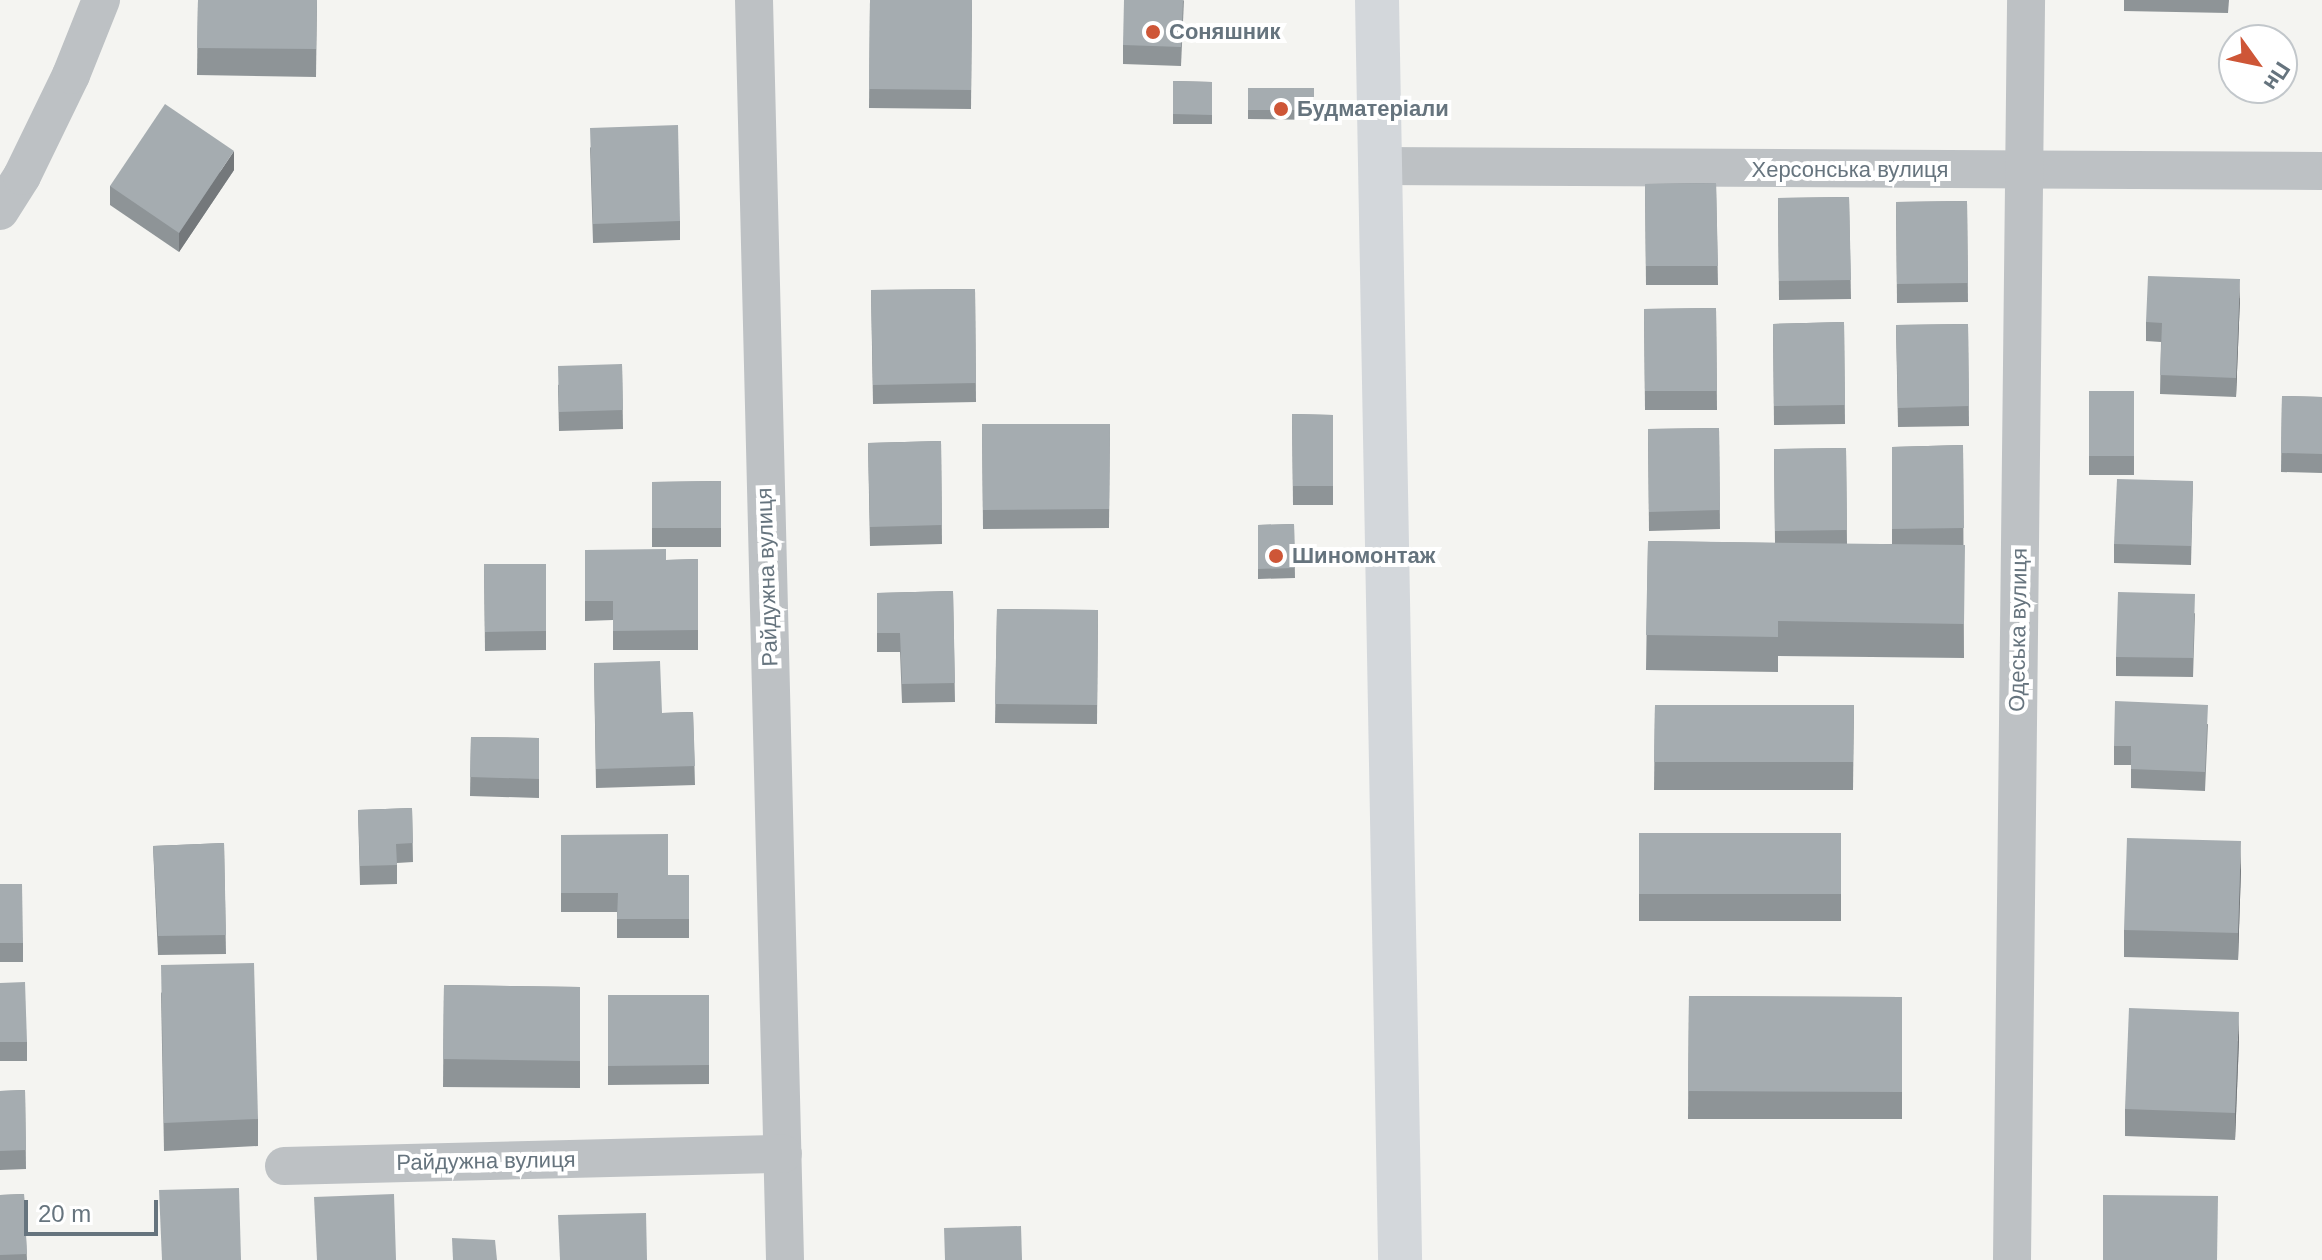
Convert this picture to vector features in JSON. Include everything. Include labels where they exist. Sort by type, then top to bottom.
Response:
[{"type":"main road","points":[[1377,0],[1400,1260]]},
{"type":"street","points":[[0,211],[22,176],[71,75],[101,0]]},
{"type":"street","name":"Райдужна вулиця","points":[[754,0],[785,1260]]},
{"type":"street","name":"Одеська вулиця","points":[[2012,1260],[2026,0]]},
{"type":"street","name":"Херсонська вулиця","points":[[1379,166],[2322,171]]},
{"type":"street","name":"Райдужна вулиця","points":[[284,1166],[783,1154]]},
{"type":"building","points":[[198,0],[317,0],[316,49],[197,48]]},
{"type":"building","points":[[870,0],[972,0],[971,90],[869,89]]},
{"type":"building","name":"Соняшник","points":[[1124,0],[1183,0],[1181,47],[1123,45]]},
{"type":"building","points":[[1173,81],[1212,82],[1212,115],[1173,114]]},
{"type":"building","points":[[1248,88],[1314,88],[1314,110],[1248,110]]},
{"type":"building","points":[[165,104],[234,151],[179,233],[110,186]]},
{"type":"building","points":[[678,125],[680,221],[593,224],[590,128]]},
{"type":"building","points":[[1716,183],[1718,266],[1646,266],[1645,184]]},
{"type":"building","points":[[1849,197],[1851,280],[1779,281],[1778,198]]},
{"type":"building","points":[[1967,201],[1968,283],[1897,284],[1896,202]]},
{"type":"building","points":[[2148,276],[2240,279],[2236,378],[2160,375],[2162,323],[2146,322]]},
{"type":"building","points":[[975,289],[976,383],[873,385],[871,290]]},
{"type":"building","points":[[1716,308],[1717,391],[1645,391],[1644,309]]},
{"type":"building","points":[[1844,322],[1845,405],[1774,406],[1773,324]]},
{"type":"building","points":[[1968,324],[1969,406],[1898,408],[1896,325]]},
{"type":"building","points":[[622,364],[623,410],[559,412],[558,366]]},
{"type":"building","points":[[2089,391],[2134,391],[2134,456],[2089,456]]},
{"type":"building","points":[[2282,396],[2322,397],[2322,454],[2281,453]]},
{"type":"building","points":[[1292,414],[1333,415],[1333,486],[1293,486]]},
{"type":"building","points":[[982,424],[1110,424],[1109,509],[983,510]]},
{"type":"building","points":[[1719,428],[1720,510],[1649,512],[1648,429]]},
{"type":"building","points":[[941,441],[942,525],[870,527],[868,443]]},
{"type":"building","points":[[1963,445],[1964,528],[1892,529],[1892,447]]},
{"type":"building","points":[[1846,448],[1847,530],[1775,531],[1774,449]]},
{"type":"building","points":[[2117,479],[2193,481],[2191,546],[2114,544]]},
{"type":"building","points":[[721,481],[721,528],[652,528],[652,482]]},
{"type":"building","name":"Шиномонтаж","points":[[1294,524],[1295,568],[1258,569],[1258,525]]},
{"type":"building","points":[[1648,541],[1965,545],[1964,624],[1778,621],[1778,637],[1646,635]]},
{"type":"building","points":[[666,549],[666,560],[698,559],[698,630],[613,631],[613,601],[585,601],[585,550]]},
{"type":"building","points":[[484,564],[546,564],[546,631],[485,632]]},
{"type":"building","points":[[953,591],[955,683],[902,684],[900,633],[877,633],[877,593]]},
{"type":"building","points":[[2118,592],[2195,594],[2193,658],[2116,657]]},
{"type":"building","points":[[997,609],[1098,610],[1097,705],[995,704]]},
{"type":"building","points":[[660,661],[662,713],[693,712],[695,766],[596,769],[594,663]]},
{"type":"building","points":[[2115,701],[2208,705],[2205,772],[2131,769],[2131,746],[2114,746]]},
{"type":"building","points":[[1655,705],[1854,705],[1853,762],[1654,762]]},
{"type":"building","points":[[471,737],[539,738],[539,779],[470,777]]},
{"type":"building","points":[[412,808],[413,843],[396,844],[397,865],[360,866],[358,810]]},
{"type":"building","points":[[1639,833],[1841,833],[1841,894],[1639,894]]},
{"type":"building","points":[[668,834],[668,875],[689,875],[689,919],[617,919],[618,893],[561,893],[561,835]]},
{"type":"building","points":[[2127,838],[2241,841],[2238,933],[2124,930]]},
{"type":"building","points":[[224,843],[226,935],[158,936],[153,846]]},
{"type":"building","points":[[0,884],[22,884],[23,943],[0,943]]},
{"type":"building","points":[[254,963],[258,1119],[164,1123],[161,965]]},
{"type":"building","points":[[25,982],[27,1042],[0,1042],[0,983]]},
{"type":"building","points":[[444,985],[580,987],[580,1061],[443,1059]]},
{"type":"building","points":[[608,995],[709,995],[709,1065],[608,1066]]},
{"type":"building","points":[[1689,996],[1902,997],[1902,1092],[1688,1091]]},
{"type":"building","points":[[2129,1008],[2239,1012],[2235,1113],[2125,1109]]},
{"type":"building","points":[[25,1090],[26,1150],[0,1151],[0,1091]]},
{"type":"building","points":[[239,1188],[241,1260],[162,1260],[159,1190]]},
{"type":"building","points":[[24,1194],[27,1254],[0,1255],[0,1195]]},
{"type":"building","points":[[394,1194],[396,1260],[317,1260],[314,1197]]},
{"type":"building","points":[[2103,1195],[2218,1196],[2217,1260],[2103,1260]]},
{"type":"building","points":[[646,1213],[647,1260],[560,1260],[558,1215]]},
{"type":"building","points":[[1021,1226],[1022,1260],[945,1260],[944,1228]]},
{"type":"building","points":[[452,1238],[495,1240],[497,1260],[453,1260]]},
{"type":"place","name":"Соняшник","points":[[1153,32]]},
{"type":"place","name":"Будматеріали","points":[[1281,109]]},
{"type":"place","name":"Шиномонтаж","points":[[1276,556]]}]
